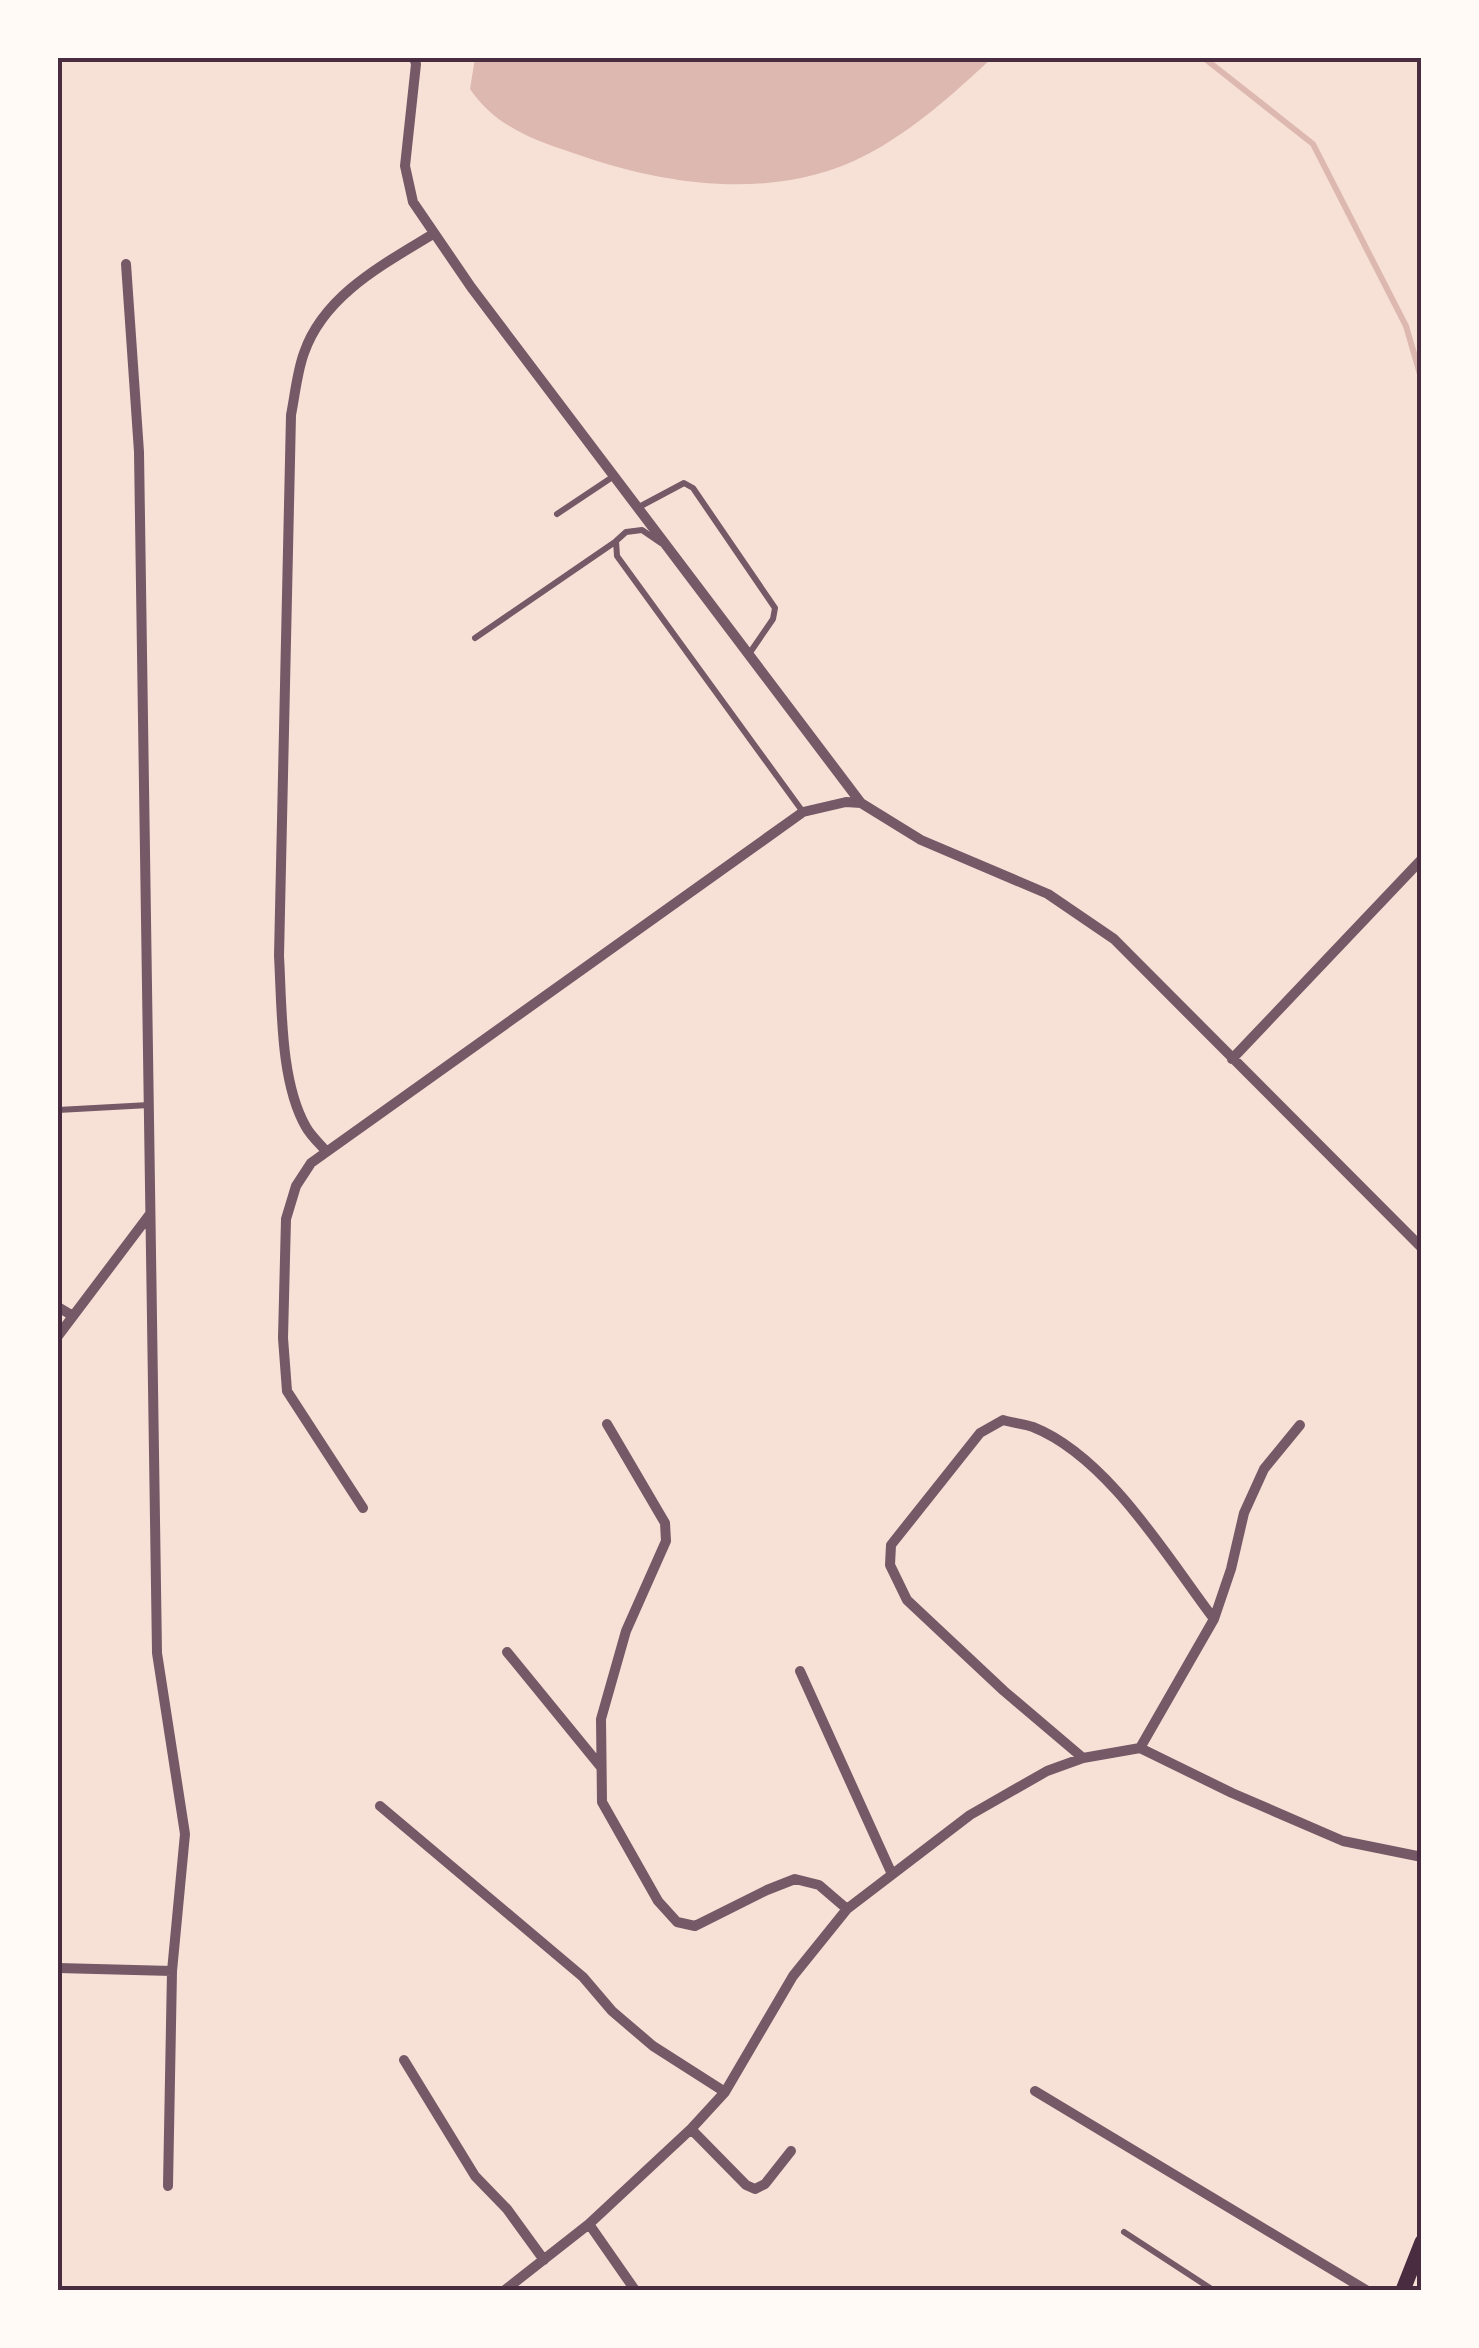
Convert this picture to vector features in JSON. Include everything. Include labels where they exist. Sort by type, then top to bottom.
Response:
[{"type":"main road","points":[[1403,2290],[1422,2242]]},
{"type":"street","points":[[414,58],[405,166],[413,202],[433,234],[861,803],[921,840],[1048,894],[1114,939],[1422,1248]]},
{"type":"street","points":[[326,1151],[306,1127],[294,1092],[284,1039],[279,956],[292,414],[304,352],[328,312],[361,278],[433,234]]},
{"type":"street","points":[[126,264],[139,452],[156,1652],[185,1834],[172,1971],[168,2186]]},
{"type":"street","points":[[363,1508],[286,1391],[286,1219],[296,1186],[311,1163],[803,812],[831,804],[861,803]]},
{"type":"street","points":[[1232,1058],[1422,860]]},
{"type":"street","points":[[58,1336],[151,1213]]},
{"type":"street","points":[[58,1307],[73,1316]]},
{"type":"street","points":[[1083,1758],[907,1600],[890,1565],[891,1546],[980,1433],[1003,1420],[1034,1428],[1072,1450],[1116,1490],[1214,1619]]},
{"type":"street","points":[[607,1424],[666,1523],[666,1542],[626,1631],[600,1719],[602,1802],[658,1902],[677,1922],[695,1926],[795,1879],[819,1886],[846,1909]]},
{"type":"street","points":[[1140,1748],[1214,1619],[1244,1513],[1264,1470],[1300,1425]]},
{"type":"street","points":[[507,1652],[601,1767]]},
{"type":"street","points":[[800,1671],[891,1872]]},
{"type":"street","points":[[505,2290],[589,2224],[725,2092],[793,1976],[846,1909],[970,1815],[1046,1771],[1083,1758],[1140,1748],[1232,1794],[1342,1841],[1422,1857]]},
{"type":"street","points":[[380,1806],[583,1977],[612,2010],[653,2046],[725,2092]]},
{"type":"street","points":[[58,1968],[172,1971]]},
{"type":"street","points":[[404,2060],[475,2176],[507,2209],[544,2260]]},
{"type":"street","points":[[1035,2091],[1366,2290]]},
{"type":"street","points":[[691,2129],[746,2185],[755,2189],[765,2184],[792,2152]]},
{"type":"street","points":[[589,2224],[635,2290]]},
{"type":"lane","points":[[557,514],[615,476]]},
{"type":"lane","points":[[639,508],[674,486],[684,483],[694,488],[774,608],[773,619],[749,654]]},
{"type":"lane","points":[[474,638],[626,532],[642,530],[674,553]]},
{"type":"lane","points":[[616,541],[617,556],[628,575],[803,812]]},
{"type":"lane","points":[[58,1110],[150,1105]]},
{"type":"lane","points":[[1124,2232],[1213,2290]]},
{"type":"shaded area","points":[[475,58],[992,58],[917,123],[866,155],[799,179],[727,184],[654,176],[521,133],[493,115],[470,89]]},
{"type":"waterway","points":[[1204,58],[1313,144],[1406,326],[1422,381]]}]
